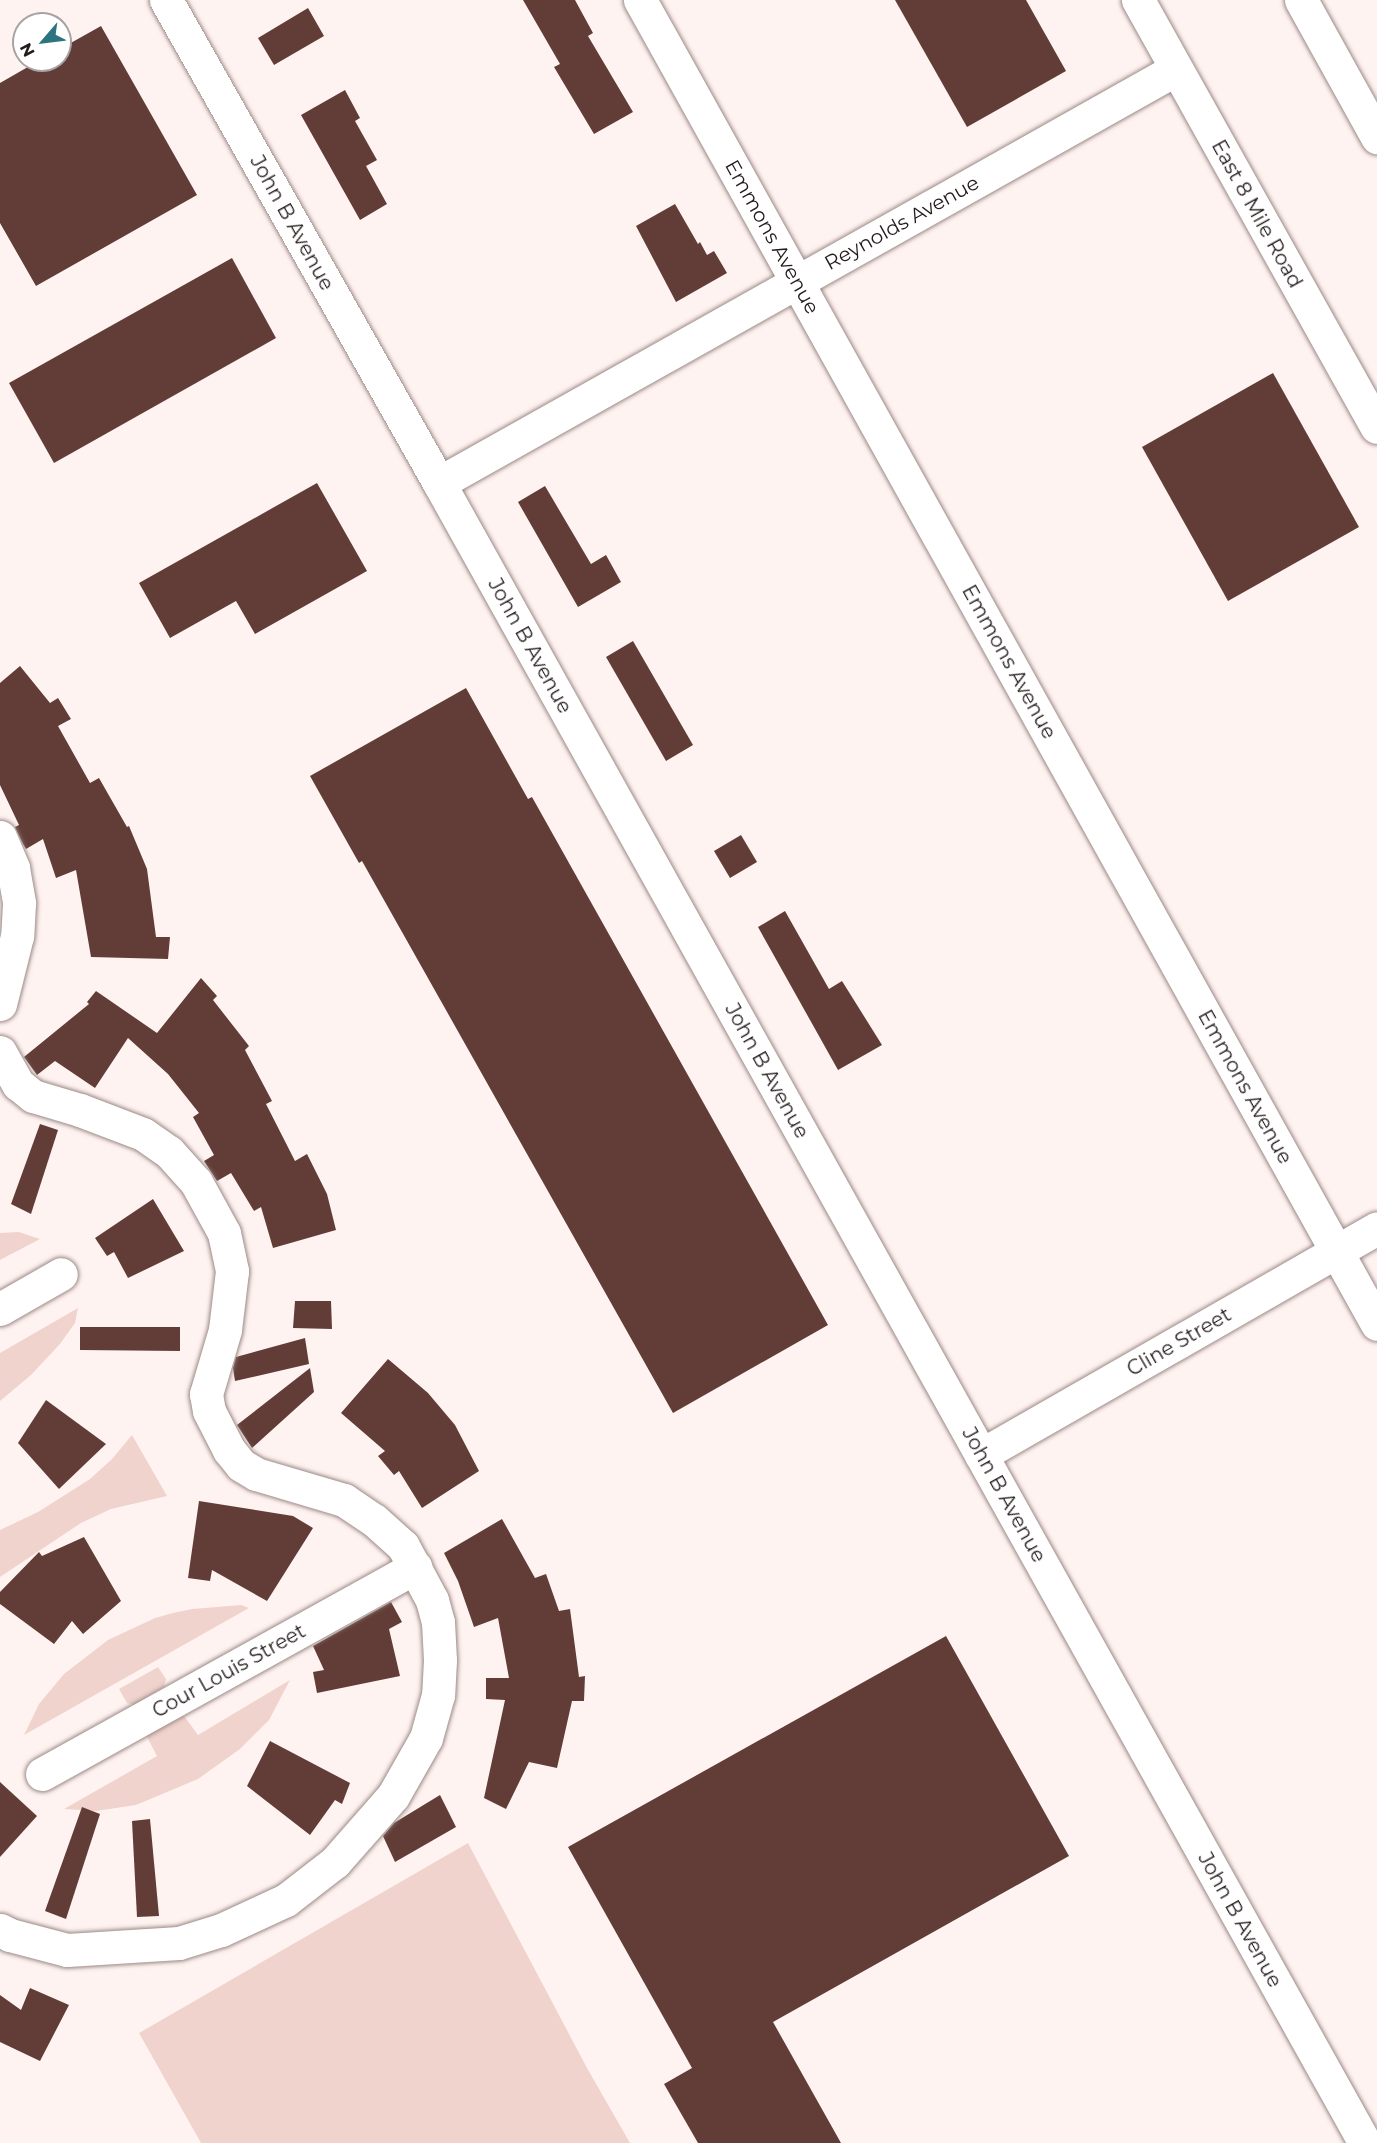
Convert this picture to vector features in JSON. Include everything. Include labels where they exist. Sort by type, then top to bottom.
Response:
[{"type":"main road","name":"John B Avenue","points":[[166,0],[439,483],[1365,2143]]},
{"type":"main road","name":"Emmons Avenue","points":[[640,0],[1377,1324]]},
{"type":"main road","name":"East 8 Mile Road","points":[[1138,0],[1374,417]]},
{"type":"main road","points":[[1301,0],[1377,137]]},
{"type":"main road","name":"Reynolds Avenue","points":[[439,483],[796,280],[1176,69]]},
{"type":"main road","points":[[0,837],[13,868],[19,903],[13,955],[0,1004]]},
{"type":"main road","points":[[0,1052],[18,1084],[33,1096],[144,1134],[168,1152],[196,1182],[224,1233],[232,1271],[225,1330],[206,1394],[209,1411],[229,1450],[241,1465],[256,1474],[344,1500],[374,1520],[403,1546],[416,1568],[432,1600],[439,1631],[438,1695],[426,1738],[393,1797],[365,1830],[315,1880],[286,1900],[221,1930],[170,1944],[67,1950],[10,1935],[0,1930]]},
{"type":"main road","points":[[0,1100],[33,1096]]},
{"type":"main road","name":"Cline Street","points":[[981,1455],[1377,1228]]},
{"type":"main road","points":[[0,1309],[60,1274]]},
{"type":"main road","name":"Cour Louis Street","points":[[42,1774],[416,1568]]},
{"type":"shaded area","points":[[19,1232],[40,1239],[0,1260],[0,1233]]},
{"type":"shaded area","points":[[78,1308],[75,1323],[60,1344],[31,1375],[0,1401],[0,1353]]},
{"type":"shaded area","points":[[132,1435],[167,1496],[111,1509],[81,1523],[0,1577],[0,1530],[38,1512],[90,1479],[112,1459]]},
{"type":"shaded area","points":[[241,1605],[249,1608],[24,1735],[39,1704],[64,1674],[108,1640],[155,1618],[173,1613]]},
{"type":"shaded area","points":[[158,1667],[166,1679],[164,1687],[134,1705],[127,1703],[119,1689]]},
{"type":"shaded area","points":[[290,1680],[269,1720],[240,1749],[198,1779],[136,1805],[96,1811],[64,1809],[157,1756],[146,1735],[182,1713],[198,1735]]},
{"type":"shaded area","points":[[468,1843],[587,2068],[630,2143],[201,2143],[139,2033]]},
{"type":"building","points":[[523,0],[575,0],[593,33],[588,36],[633,112],[594,134],[554,67],[560,64]]},
{"type":"building","points":[[895,0],[1026,0],[1066,71],[967,127]]},
{"type":"building","points":[[308,8],[324,36],[274,65],[258,38]]},
{"type":"building","points":[[101,26],[197,195],[36,286],[0,223],[0,83],[19,72],[72,72],[72,42]]},
{"type":"building","points":[[345,90],[360,118],[355,121],[377,160],[366,166],[387,204],[360,220],[301,115]]},
{"type":"building","points":[[675,204],[698,244],[700,242],[707,255],[714,251],[727,273],[676,302],[636,226]]},
{"type":"building","points":[[232,258],[276,338],[54,463],[9,383]]},
{"type":"building","points":[[1273,373],[1359,527],[1228,601],[1142,447]]},
{"type":"building","points":[[317,483],[367,571],[255,634],[236,601],[170,638],[139,583]]},
{"type":"building","points":[[545,486],[591,564],[606,555],[621,582],[578,607],[518,502]]},
{"type":"building","points":[[633,641],[693,745],[666,761],[606,657]]},
{"type":"building","points":[[20,666],[50,703],[58,698],[71,719],[58,726],[90,783],[99,778],[127,827],[129,826],[147,869],[156,937],[170,937],[168,959],[91,957],[76,870],[56,878],[43,839],[26,849],[23,844],[15,827],[19,825],[0,785],[0,683]]},
{"type":"building","points":[[466,688],[528,799],[532,797],[828,1325],[673,1413],[362,861],[359,863],[310,776]]},
{"type":"building","points":[[741,835],[757,862],[730,878],[714,851]]},
{"type":"building","points":[[785,911],[829,989],[842,981],[882,1045],[838,1070],[758,927]]},
{"type":"building","points":[[201,978],[217,996],[213,1000],[249,1046],[245,1050],[272,1101],[266,1104],[295,1161],[307,1154],[327,1194],[336,1230],[273,1248],[261,1207],[254,1211],[231,1173],[217,1181],[204,1161],[214,1155],[193,1117],[199,1113],[168,1074],[128,1038],[95,1088],[55,1061],[37,1075],[24,1057],[89,1004],[87,1002],[96,991],[157,1033]]},
{"type":"building","points":[[40,1124],[58,1130],[31,1214],[11,1204]]},
{"type":"building","points":[[153,1199],[184,1251],[128,1278],[114,1252],[107,1256],[95,1238]]},
{"type":"building","points":[[295,1301],[331,1301],[332,1329],[293,1328]]},
{"type":"building","points":[[80,1327],[180,1327],[180,1351],[80,1350]]},
{"type":"building","points":[[305,1338],[309,1364],[235,1381],[233,1368],[236,1357]]},
{"type":"building","points":[[388,1359],[428,1393],[455,1425],[479,1471],[422,1508],[399,1471],[394,1475],[378,1456],[385,1451],[341,1413]]},
{"type":"building","points":[[310,1368],[314,1392],[252,1448],[237,1425]]},
{"type":"building","points":[[46,1400],[106,1444],[59,1489],[18,1443]]},
{"type":"building","points":[[199,1501],[293,1516],[313,1528],[267,1601],[212,1570],[210,1581],[188,1578]]},
{"type":"building","points":[[502,1519],[535,1578],[546,1574],[559,1611],[570,1609],[579,1677],[585,1676],[584,1701],[572,1701],[557,1768],[529,1762],[506,1809],[484,1798],[505,1700],[486,1699],[486,1678],[509,1678],[498,1618],[474,1627],[458,1581],[444,1553]]},
{"type":"building","points":[[84,1537],[121,1601],[83,1634],[72,1621],[54,1644],[0,1604],[0,1592],[39,1552],[42,1556]]},
{"type":"building","points":[[391,1602],[402,1622],[389,1629],[400,1676],[317,1693],[313,1672],[324,1670],[313,1646]]},
{"type":"building","points":[[946,1636],[1069,1856],[773,2022],[841,2143],[698,2143],[664,2084],[692,2068],[568,1847]]},
{"type":"building","points":[[270,1741],[350,1783],[342,1804],[335,1800],[310,1835],[247,1786]]},
{"type":"building","points":[[0,1782],[37,1816],[0,1857]]},
{"type":"building","points":[[440,1795],[456,1827],[395,1862],[383,1836],[394,1823]]},
{"type":"building","points":[[82,1807],[100,1814],[66,1919],[45,1911]]},
{"type":"building","points":[[150,1819],[159,1916],[137,1917],[132,1821]]},
{"type":"building","points":[[30,1988],[69,2005],[40,2061],[0,2042],[0,1995],[21,2010]]}]
